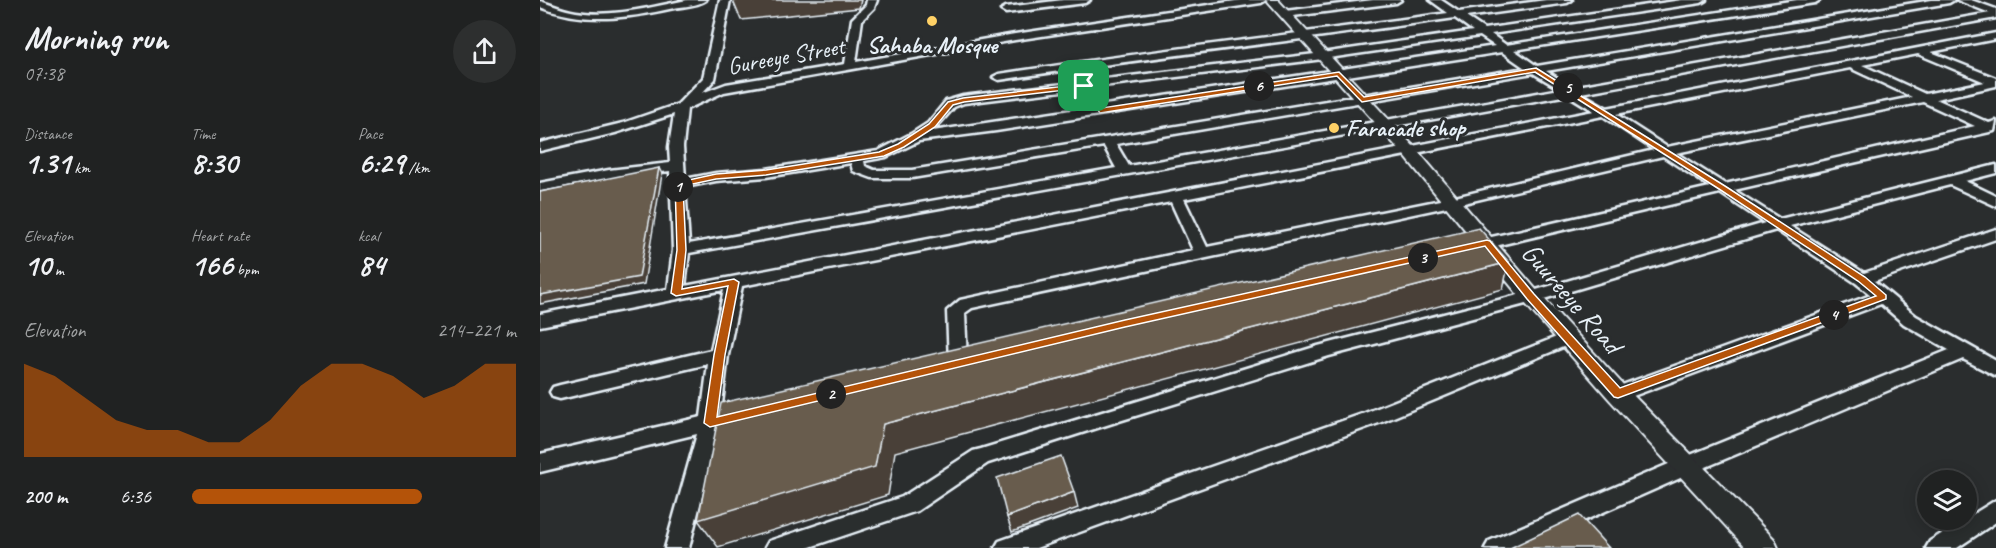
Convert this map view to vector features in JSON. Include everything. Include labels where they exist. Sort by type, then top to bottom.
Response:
[{"type":"street","points":[[540,4],[561,13],[598,16],[626,14],[701,0]]},
{"type":"street","points":[[676,293],[681,250],[676,147],[681,108],[710,79],[725,0]]},
{"type":"street","points":[[850,66],[857,19],[871,6],[872,0]]},
{"type":"street","points":[[1008,19],[1085,0]]},
{"type":"street","name":"Gureeye Street","points":[[540,147],[632,124],[681,108],[704,95],[726,88],[850,66],[1008,19],[1261,0]]},
{"type":"street","points":[[1278,7],[1396,0]]},
{"type":"street","points":[[1435,0],[1536,70],[1722,187],[1862,279],[1910,320],[1963,351],[1992,363]]},
{"type":"street","points":[[999,77],[1156,53],[1305,36],[1567,0]]},
{"type":"street","points":[[916,137],[1092,98],[1322,55],[1659,3],[1701,0]]},
{"type":"street","points":[[857,159],[858,168],[872,174],[912,174],[1949,0]]},
{"type":"street","points":[[1962,0],[1996,13]]},
{"type":"street","points":[[678,184],[716,177],[766,173],[881,154],[916,137],[932,126],[950,104],[963,100],[1092,98],[1339,74],[1806,1],[1883,36],[1996,82]]},
{"type":"street","points":[[1659,3],[1771,56]]},
{"type":"street","points":[[1718,4],[1994,128]]},
{"type":"street","name":"Guureeye Road","points":[[1278,7],[1410,152],[1531,297],[1618,394],[1764,548]]},
{"type":"street","points":[[681,250],[1883,36],[1996,13]]},
{"type":"street","points":[[540,320],[1996,36]]},
{"type":"street","points":[[1075,67],[1092,98]]},
{"type":"street","points":[[980,358],[952,365],[956,311],[966,304],[1202,252],[1451,202],[1665,152],[1926,99],[1996,82]]},
{"type":"street","points":[[1456,251],[1722,187],[1994,128]]},
{"type":"street","points":[[1109,142],[1125,172]]},
{"type":"street","points":[[540,187],[677,166]]},
{"type":"street","points":[[777,548],[909,504],[981,457],[1325,351],[1531,297],[1779,224],[1996,169]]},
{"type":"street","points":[[1953,181],[1996,202]]},
{"type":"street","points":[[1176,197],[1202,252]]},
{"type":"street","points":[[1862,279],[1996,234]]},
{"type":"street","points":[[677,548],[710,423],[719,355],[734,282]]},
{"type":"street","points":[[1618,394],[1883,297]]},
{"type":"street","points":[[1007,548],[1372,418],[1569,338]]},
{"type":"street","points":[[1497,548],[1686,466],[1963,351]]},
{"type":"street","points":[[560,392],[719,355]]},
{"type":"street","points":[[540,463],[755,412]]},
{"type":"street","points":[[1938,548],[1996,510]]},
{"type":"building","points":[[659,168],[639,277],[540,295],[540,192]]},
{"type":"building","points":[[1479,228],[1509,262],[883,424],[875,467],[698,520],[721,403]]},
{"type":"building","points":[[1061,456],[1074,492],[1007,517],[997,478]]},
{"type":"building","points":[[1579,515],[1609,548],[1510,548]]},
{"type":"place","name":"Sahaba Mosque","points":[[932,21]]},
{"type":"place","name":"Faracade shop","points":[[1334,128]]},
{"type":"route","points":[[1536,70],[1722,187],[1862,279],[1883,297],[1618,394],[1531,297],[1487,243],[1125,324],[710,423],[719,355],[734,282],[676,293],[681,250],[678,184],[716,177],[766,173],[881,154],[901,146],[932,126],[950,104],[963,100],[1084,86],[1100,111],[1339,74],[1362,100],[1536,70]]}]
